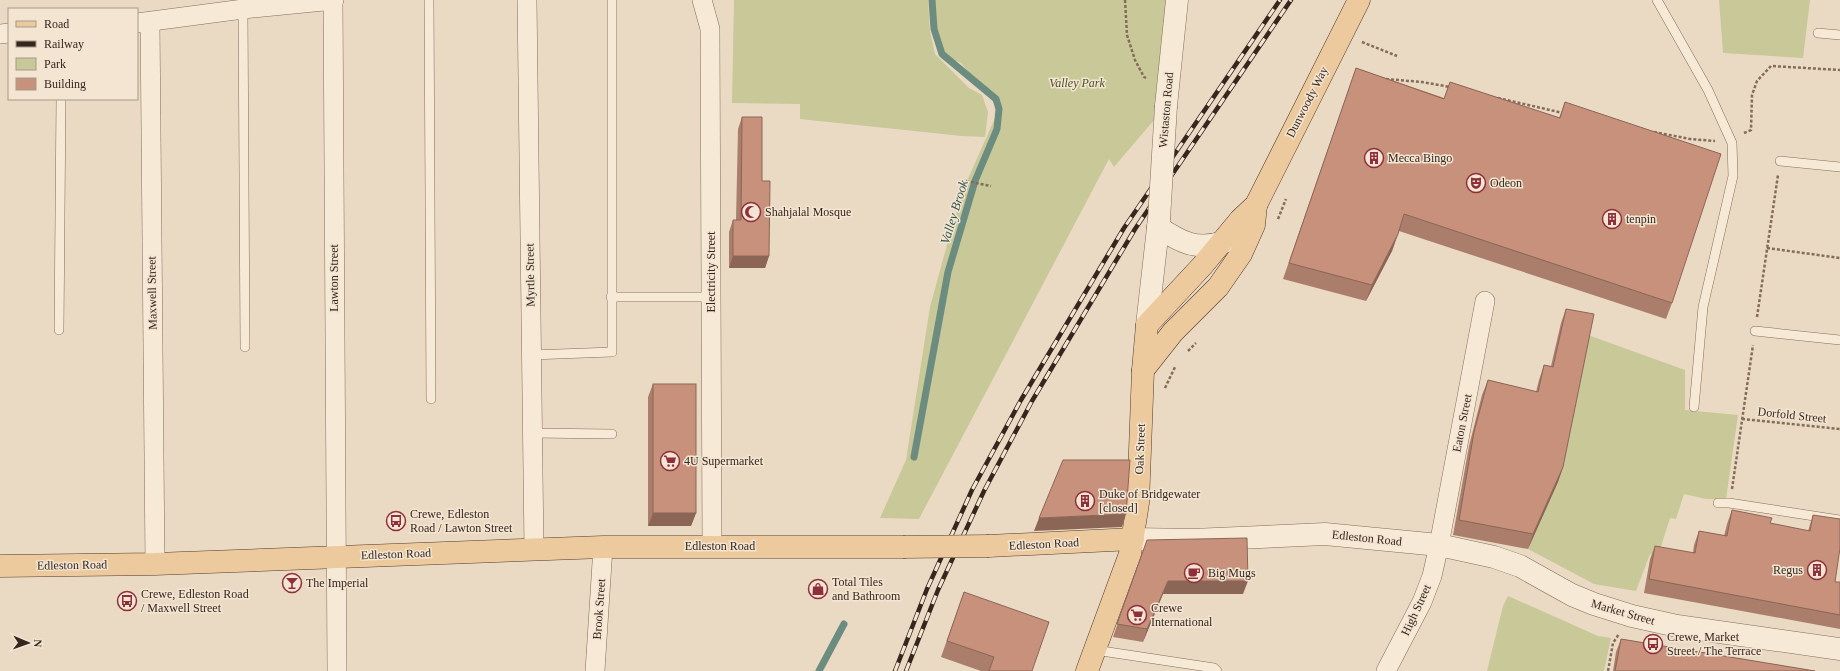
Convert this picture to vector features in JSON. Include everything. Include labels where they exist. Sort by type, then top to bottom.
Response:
[{"type":"main road","name":"Dunwoody Way","points":[[1147,325],[1224,242],[1240,220],[1256,205],[1359,0]]},
{"type":"main road","name":"Dunwoody Way","points":[[1143,370],[1173,332],[1218,287],[1241,254],[1254,225],[1256,205]]},
{"type":"main road","name":"Oak Street","points":[[1087,671],[1130,554],[1134,539],[1138,503],[1143,370],[1147,325]]},
{"type":"main road","name":"Edleston Road","points":[[0,566],[155,564],[603,547],[989,546],[1134,539]]},
{"type":"street","points":[[143,23],[243,9],[269,3],[334,0]]},
{"type":"street","name":"Lawton Street","points":[[334,0],[337,671]]},
{"type":"street","name":"Myrtle Street","points":[[527,0],[534,550]]},
{"type":"street","name":"Electricity Street","points":[[702,0],[710,29],[712,546]]},
{"type":"street","name":"Wistaston Road","points":[[1158,223],[1168,81],[1177,0]]},
{"type":"street","name":"Maxwell Street","points":[[143,23],[155,564]]},
{"type":"street","points":[[1158,223],[1174,238],[1192,245],[1210,246],[1224,242]]},
{"type":"street","name":"Oak Street","points":[[1147,325],[1158,223]]},
{"type":"street","name":"Eaton Street","points":[[1439,545],[1485,301]]},
{"type":"street","name":"Edleston Road","points":[[1134,539],[1193,540],[1325,534],[1439,545]]},
{"type":"street","name":"Market Street","points":[[1439,545],[1494,557],[1520,566],[1572,595],[1627,614],[1676,626],[1840,649]]},
{"type":"street","name":"High Street","points":[[1386,671],[1422,602],[1432,576],[1439,545]]},
{"type":"street","name":"Brook Street","points":[[595,671],[603,547]]},
{"type":"lane","points":[[429,0],[430,399]]},
{"type":"lane","points":[[531,355],[612,352],[612,0]]},
{"type":"lane","points":[[1657,0],[1708,90],[1732,143],[1733,176],[1703,307],[1694,407]]},
{"type":"lane","points":[[243,9],[245,347]]},
{"type":"lane","points":[[1818,33],[1840,35]]},
{"type":"lane","points":[[59,330],[61,100]]},
{"type":"lane","points":[[1780,161],[1840,167]]},
{"type":"lane","points":[[611,297],[711,297]]},
{"type":"lane","points":[[1755,331],[1840,340]]},
{"type":"lane","points":[[532,433],[612,434]]},
{"type":"lane","points":[[1718,503],[1729,503],[1840,520]]},
{"type":"lane","points":[[1095,650],[1214,668],[1217,671]]},
{"type":"path","points":[[1125,0],[1127,35],[1135,60],[1144,77],[1168,81]]},
{"type":"path","points":[[1358,40],[1397,56]]},
{"type":"path","points":[[1652,132],[1690,139],[1720,142],[1751,130],[1752,95],[1757,81],[1771,66],[1840,70]]},
{"type":"path","points":[[1378,80],[1400,80],[1453,88]]},
{"type":"path","points":[[1491,96],[1567,114]]},
{"type":"path","points":[[961,180],[991,186]]},
{"type":"path","points":[[1767,248],[1840,258]]},
{"type":"path","name":"Dorfold Street","points":[[1742,419],[1840,429]]},
{"type":"path","points":[[1608,671],[1613,643],[1627,614]]},
{"type":"green space","points":[[734,0],[928,0],[930,31],[935,54],[969,88],[982,95],[988,112],[985,137],[962,136],[800,119],[800,104],[732,103]]},
{"type":"green space","name":"Valley Park","points":[[932,0],[1177,0],[1166,106],[1114,167],[1109,159],[919,519],[880,518],[906,460],[930,307],[953,223],[967,181],[999,109],[961,63],[942,54],[934,29]]},
{"type":"green space","points":[[1719,0],[1810,0],[1803,58],[1723,53]]},
{"type":"green space","points":[[1588,335],[1685,370],[1685,410],[1738,415],[1726,499],[1706,499],[1684,494],[1676,519],[1670,518],[1658,556],[1650,554],[1636,591],[1594,584],[1528,549],[1558,482]]},
{"type":"green space","points":[[1508,596],[1598,636],[1611,638],[1604,671],[1487,671],[1503,606]]},
{"type":"building","points":[[1356,68],[1444,99],[1450,82],[1560,118],[1565,102],[1721,154],[1672,303],[1404,214],[1398,234],[1372,285],[1289,263]]},
{"type":"building","points":[[742,117],[762,117],[762,181],[770,181],[769,256],[733,256],[733,220],[741,220]]},
{"type":"building","points":[[1566,309],[1594,314],[1563,467],[1533,534],[1459,520],[1474,432],[1488,380],[1538,392],[1544,365],[1553,367]]},
{"type":"building","name":"4U Supermarket","points":[[653,384],[696,384],[696,513],[653,513]]},
{"type":"building","name":"Duke of Bridgewater [closed]","points":[[1063,460],[1130,460],[1126,514],[1039,518]]},
{"type":"building","points":[[1732,510],[1772,518],[1770,523],[1810,531],[1813,515],[1840,519],[1840,548],[1835,582],[1840,582],[1840,615],[1649,579],[1655,546],[1695,553],[1699,531],[1727,536]]},
{"type":"building","points":[[1247,538],[1248,581],[1168,581],[1147,629],[1117,624],[1147,540]]},
{"type":"building","points":[[964,592],[1049,622],[1032,671],[989,671],[994,657],[947,641]]},
{"type":"building","points":[[1621,639],[1815,671],[1615,671]]},
{"type":"waterway","name":"Valley Brook","points":[[914,457],[948,272],[975,181],[997,129],[999,109],[996,99],[942,54],[934,29],[932,0]]},
{"type":"waterway","name":"Valley Brook","points":[[819,671],[844,624]]},
{"type":"railway","points":[[895,671],[927,589],[972,490],[1021,400],[1124,228],[1280,0]]},
{"type":"railway","points":[[906,671],[938,590],[984,491],[1032,401],[1135,229],[1291,0]]},
{"type":"place","name":"Mecca Bingo","points":[[1374,158]]},
{"type":"place","name":"Odeon","points":[[1476,183]]},
{"type":"place","name":"Shahjalal Mosque","points":[[751,212]]},
{"type":"place","name":"tenpin","points":[[1612,219]]},
{"type":"place","name":"4U Supermarket","points":[[670,461]]},
{"type":"place","name":"Duke of Bridgewater [closed]","points":[[1085,501]]},
{"type":"place","name":"Crewe, Edleston Road / Lawton Street","points":[[396,521]]},
{"type":"place","name":"Regus","points":[[1817,570]]},
{"type":"place","name":"Big Mugs","points":[[1194,573]]},
{"type":"place","name":"The Imperial","points":[[292,583]]},
{"type":"place","name":"Total Tiles and Bathroom","points":[[818,589]]},
{"type":"place","name":"Crewe, Edleston Road / Maxwell Street","points":[[127,601]]},
{"type":"place","name":"Crewe International","points":[[1137,615]]},
{"type":"place","name":"Crewe, Market Street / The Terrace","points":[[1653,644]]}]
